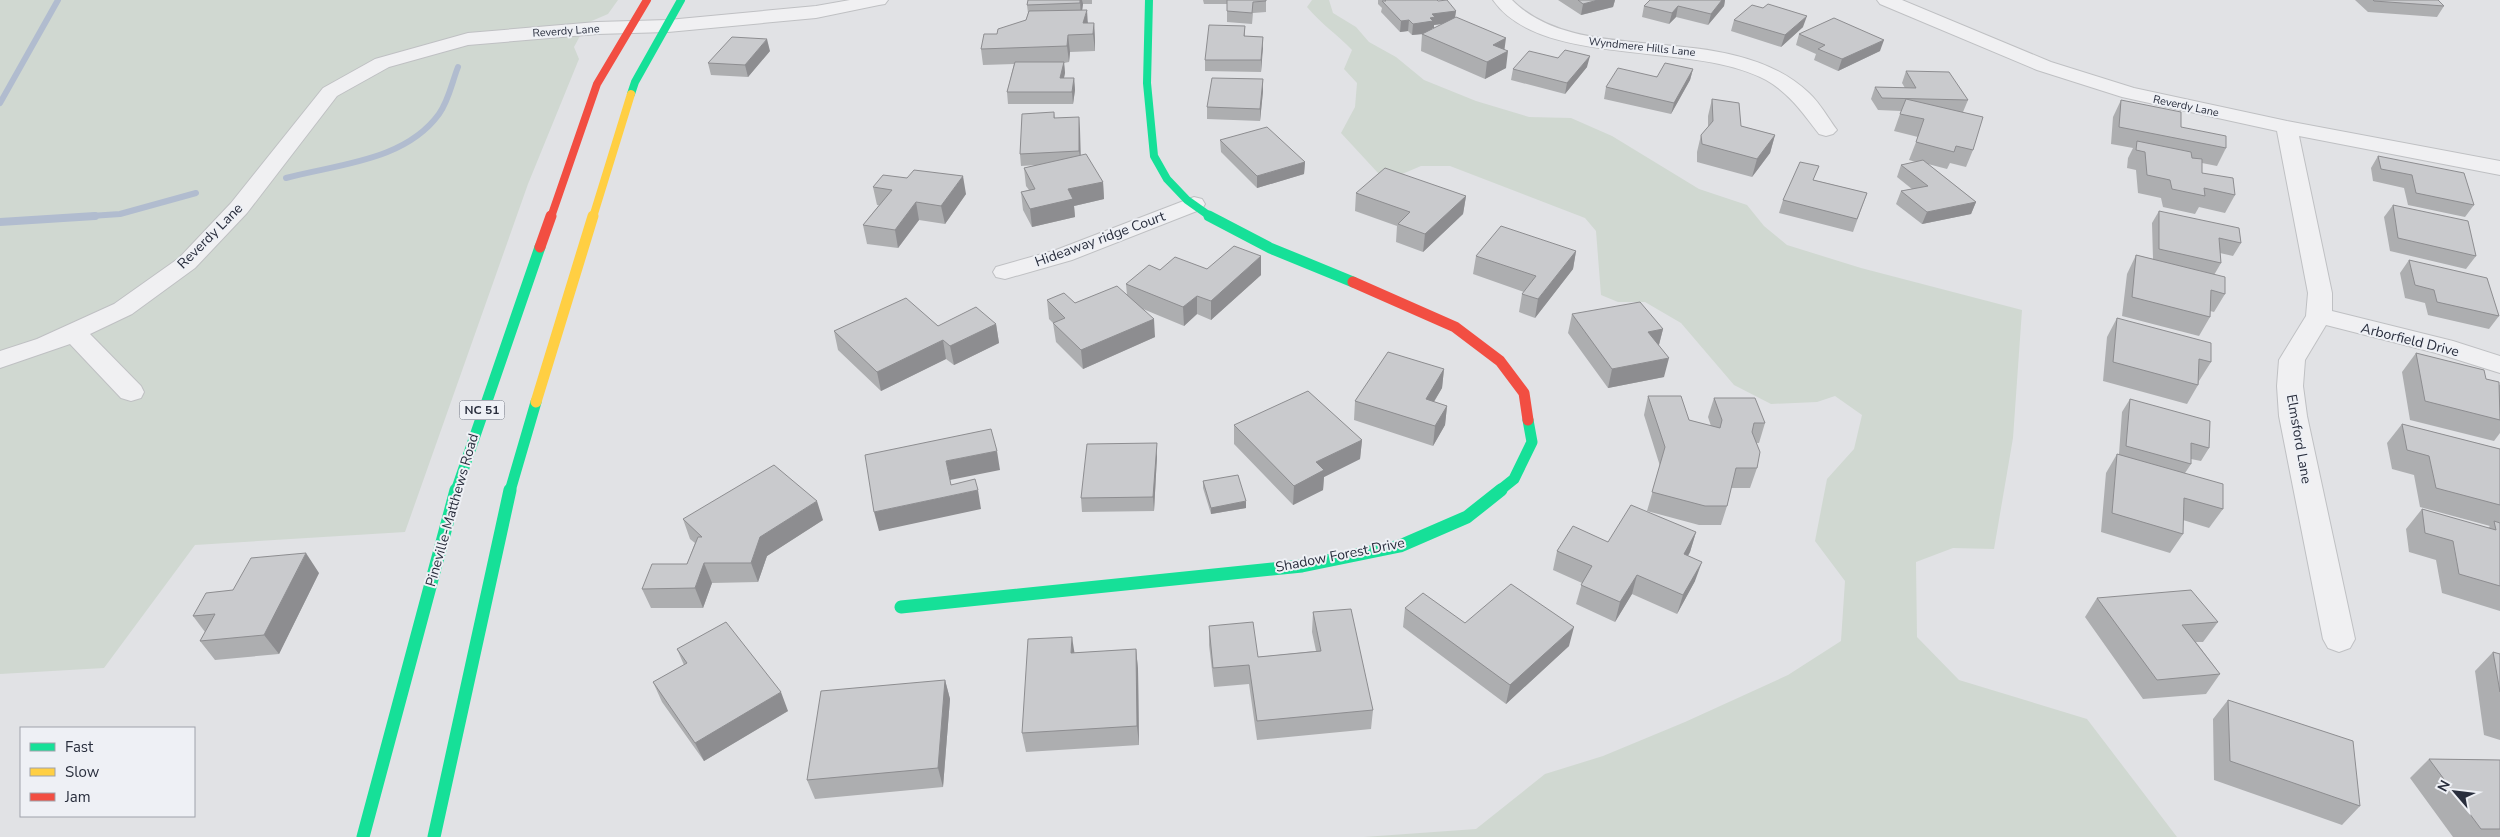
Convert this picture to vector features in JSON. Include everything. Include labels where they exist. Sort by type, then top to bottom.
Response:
[{"type":"main road","name":"Pineville-Matthews Road","points":[[363,837],[458,478],[598,84],[648,0]]},
{"type":"main road","points":[[434,837],[515,470],[636,82],[681,0]]},
{"type":"main road","name":"Shadow Forest Drive","points":[[901,607],[1302,566],[1400,546],[1468,517],[1514,480],[1532,442],[1524,393],[1500,361],[1456,327],[1232,230],[1194,204],[1172,185],[1154,156],[1147,105],[1149,0]]},
{"type":"street","name":"Reverdy Lane","points":[[0,360],[46,345],[123,309],[187,263],[239,208],[330,92],[389,70],[451,55],[502,46],[596,37],[632,28],[816,12],[878,0]]},
{"type":"street","name":"Wyndmere Hills Lane","points":[[1502,0],[1528,21],[1561,34],[1598,43],[1689,51],[1734,62],[1771,74],[1789,85],[1808,102],[1826,130]]},
{"type":"street","name":"Reverdy Lane","points":[[1886,0],[2044,66],[2089,82],[2156,100],[2500,168]]},
{"type":"street","points":[[2287,127],[2320,293],[2319,316]]},
{"type":"street","name":"Hideaway ridge Court","points":[[1005,272],[1064,254],[1194,204]]},
{"type":"street","name":"Arborfield Drive","points":[[2319,316],[2444,347],[2500,365]]},
{"type":"street","name":"Elmsford Lane","points":[[2319,316],[2292,360],[2290,386],[2292,416],[2340,639]]},
{"type":"street","points":[[74,332],[131,392]]},
{"type":"shaded area","points":[[0,0],[618,0],[608,14],[587,23],[574,47],[579,59],[528,184],[405,532],[195,545],[104,668],[0,674]]},
{"type":"shaded area","points":[[1312,0],[1329,0],[1333,13],[1356,27],[1369,42],[1396,57],[1424,80],[1476,101],[1529,117],[1571,118],[1612,136],[1699,189],[1747,205],[1764,226],[1787,245],[1861,268],[2022,310],[2013,438],[1994,549],[1953,548],[1916,562],[1917,637],[1959,680],[2087,719],[2177,837],[1364,837],[1476,829],[1545,774],[1603,756],[1685,722],[1788,675],[1841,641],[1845,581],[1815,541],[1827,479],[1854,449],[1862,415],[1835,396],[1817,402],[1771,404],[1734,385],[1681,323],[1645,302],[1618,302],[1601,295],[1596,231],[1585,218],[1450,166],[1421,166],[1395,177],[1378,173],[1341,133],[1355,107],[1357,83],[1344,69],[1352,50],[1307,7]]},
{"type":"building","points":[[1028,0],[1080,0],[1080,3],[1027,5]]},
{"type":"building","points":[[1227,0],[1266,1],[1253,2],[1252,13],[1227,11]]},
{"type":"building","points":[[1447,0],[1456,11],[1432,14],[1435,17],[1430,18],[1433,21],[1413,24],[1409,20],[1401,21],[1382,1]]},
{"type":"building","points":[[1578,0],[1598,0],[1583,4]]},
{"type":"building","points":[[1650,0],[1722,0],[1711,14],[1678,6],[1672,13],[1644,6]]},
{"type":"building","points":[[2438,0],[2444,6],[2374,1]]},
{"type":"building","points":[[1768,4],[1807,16],[1785,35],[1734,20],[1752,5],[1763,8]]},
{"type":"building","points":[[1087,10],[1083,23],[1094,23],[1093,34],[1068,35],[1067,46],[981,49],[984,34],[997,34],[998,29],[1026,20],[1029,11]]},
{"type":"building","points":[[1456,17],[1506,38],[1493,45],[1508,51],[1487,62],[1422,34]]},
{"type":"building","points":[[1834,18],[1884,40],[1842,59],[1818,49],[1825,45],[1799,34]]},
{"type":"building","points":[[1209,25],[1245,26],[1244,36],[1263,37],[1261,60],[1205,60]]},
{"type":"building","points":[[732,37],[767,39],[745,65],[708,63]]},
{"type":"building","points":[[1565,50],[1590,56],[1567,83],[1513,69],[1529,51],[1558,58]]},
{"type":"building","points":[[1015,62],[1064,62],[1060,78],[1074,78],[1072,92],[1007,92]]},
{"type":"building","points":[[1665,63],[1693,69],[1674,103],[1606,87],[1618,68],[1657,77]]},
{"type":"building","points":[[1906,71],[1949,72],[1968,100],[1882,98],[1875,87],[1916,88]]},
{"type":"building","points":[[1212,78],[1263,79],[1260,109],[1207,107]]},
{"type":"building","points":[[1712,99],[1739,103],[1741,126],[1775,135],[1757,159],[1702,144],[1701,135],[1713,121]]},
{"type":"building","points":[[1906,99],[1983,117],[1973,150],[1956,146],[1954,152],[1916,142],[1924,119],[1900,114]]},
{"type":"building","points":[[2121,100],[2181,112],[2181,127],[2226,136],[2226,148],[2119,127]]},
{"type":"building","points":[[1054,112],[1054,118],[1079,117],[1079,151],[1020,154],[1022,114]]},
{"type":"building","points":[[1267,127],[1305,162],[1257,176],[1220,140]]},
{"type":"building","points":[[2137,141],[2191,152],[2192,158],[2202,159],[2202,173],[2233,178],[2235,195],[2204,188],[2205,196],[2172,189],[2170,180],[2147,175],[2145,152],[2136,150]]},
{"type":"building","points":[[1086,154],[1103,182],[1068,189],[1073,199],[1030,209],[1021,192],[1035,189],[1024,168]]},
{"type":"building","points":[[2378,156],[2464,173],[2474,205],[2416,193],[2412,175],[2381,169]]},
{"type":"building","points":[[1923,160],[1976,202],[1927,212],[1901,191],[1928,186],[1901,165]]},
{"type":"building","points":[[1800,162],[1819,166],[1813,180],[1867,193],[1857,219],[1783,200]]},
{"type":"building","points":[[1385,168],[1466,196],[1425,234],[1398,224],[1410,212],[1356,193]]},
{"type":"building","points":[[914,170],[963,176],[941,206],[916,202],[895,230],[863,225],[892,190],[873,187],[883,175],[907,178]]},
{"type":"building","points":[[2393,205],[2468,221],[2476,256],[2398,238]]},
{"type":"building","points":[[2159,211],[2239,228],[2241,243],[2219,238],[2221,263],[2159,249]]},
{"type":"building","points":[[1501,226],[1576,251],[1538,299],[1522,294],[1536,276],[1476,256]]},
{"type":"building","points":[[1234,246],[1261,256],[1211,301],[1197,296],[1183,307],[1126,284],[1149,265],[1160,270],[1175,257],[1207,269]]},
{"type":"building","points":[[2136,255],[2225,277],[2225,294],[2211,290],[2210,317],[2132,297]]},
{"type":"building","points":[[2409,260],[2487,278],[2499,316],[2437,302],[2434,290],[2415,285]]},
{"type":"building","points":[[1117,286],[1154,319],[1081,350],[1053,323],[1065,318],[1047,300],[1064,293],[1075,303]]},
{"type":"building","points":[[906,298],[938,326],[976,307],[996,324],[950,346],[943,340],[877,372],[834,331]]},
{"type":"building","points":[[1640,302],[1663,329],[1648,332],[1669,358],[1612,369],[1572,314]]},
{"type":"building","points":[[2117,318],[2211,343],[2211,362],[2199,359],[2198,385],[2113,362]]},
{"type":"building","points":[[1388,352],[1444,369],[1426,399],[1447,406],[1435,426],[1355,401]]},
{"type":"building","points":[[2416,353],[2484,370],[2486,379],[2499,382],[2500,420],[2425,401]]},
{"type":"building","points":[[1308,391],[1362,440],[1316,462],[1324,470],[1294,486],[1234,425]]},
{"type":"building","points":[[1648,396],[1681,396],[1689,420],[1720,428],[1722,420],[1714,398],[1755,398],[1765,423],[1754,423],[1752,432],[1760,452],[1757,468],[1736,468],[1727,506],[1705,506],[1652,492],[1665,447]]},
{"type":"building","points":[[2130,399],[2210,421],[2209,448],[2191,443],[2191,464],[2126,446]]},
{"type":"building","points":[[2402,424],[2500,449],[2500,505],[2436,488],[2429,456],[2407,450]]},
{"type":"building","points":[[991,429],[997,451],[946,461],[951,485],[975,479],[978,490],[874,512],[865,455]]},
{"type":"building","points":[[1157,443],[1153,497],[1081,498],[1087,444]]},
{"type":"building","points":[[2117,454],[2223,484],[2223,509],[2184,498],[2183,534],[2112,513]]},
{"type":"building","points":[[774,465],[817,501],[760,537],[751,563],[704,563],[695,588],[642,589],[652,564],[687,564],[698,537],[702,537],[683,519]]},
{"type":"building","points":[[1238,475],[1246,501],[1211,508],[1203,481]]},
{"type":"building","points":[[1631,505],[1696,532],[1684,554],[1702,562],[1683,595],[1637,575],[1620,602],[1581,585],[1592,566],[1557,551],[1573,526],[1608,542]]},
{"type":"building","points":[[2422,509],[2496,530],[2494,521],[2500,523],[2500,586],[2459,574],[2453,541],[2425,533]]},
{"type":"building","points":[[306,553],[264,635],[200,641],[215,614],[193,616],[206,593],[233,590],[251,558]]},
{"type":"building","points":[[1511,584],[1574,627],[1510,685],[1405,608],[1423,593],[1465,623]]},
{"type":"building","points":[[2191,590],[2218,622],[2182,625],[2220,674],[2157,680],[2097,598]]},
{"type":"building","points":[[1351,609],[1373,710],[1257,721],[1249,665],[1213,668],[1209,626],[1253,622],[1258,657],[1321,651],[1313,612]]},
{"type":"building","points":[[726,622],[781,692],[695,743],[653,682],[687,663],[677,649]]},
{"type":"building","points":[[1072,637],[1071,653],[1136,649],[1137,726],[1022,733],[1028,639]]},
{"type":"building","points":[[2493,652],[2500,654],[2500,692]]},
{"type":"building","points":[[945,680],[938,768],[807,780],[821,691]]},
{"type":"building","points":[[2228,700],[2353,741],[2360,806],[2230,761]]},
{"type":"building","points":[[2429,759],[2500,760],[2500,829],[2481,829]]},
{"type":"waterway","points":[[0,103],[58,0]]},
{"type":"waterway","points":[[286,178],[369,158],[408,142],[425,130],[439,114],[448,97],[458,67]]},
{"type":"waterway","points":[[76,217],[120,214],[196,193]]},
{"type":"waterway","points":[[0,222],[95,216]]},
{"type":"traffic: fast","points":[[631,94],[635,82],[681,0]]},
{"type":"traffic: fast","points":[[1149,0],[1147,67],[1152,148],[1154,156],[1167,179],[1187,200],[1212,218],[1240,234],[1353,282]]},
{"type":"traffic: fast","points":[[363,837],[459,478],[540,247]]},
{"type":"traffic: fast","points":[[434,837],[515,469],[536,402]]},
{"type":"traffic: fast","points":[[901,607],[1302,566],[1400,546],[1467,517],[1514,479],[1532,442],[1528,420]]},
{"type":"traffic: slow","points":[[536,402],[631,94]]},
{"type":"traffic: jam","points":[[540,247],[597,84],[647,0]]},
{"type":"traffic: jam","points":[[1353,282],[1455,327],[1500,361],[1524,393],[1528,420]]}]
